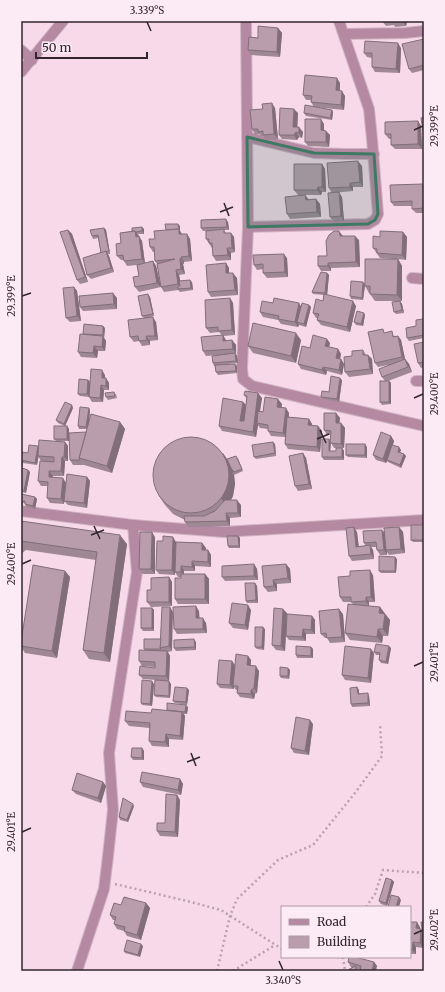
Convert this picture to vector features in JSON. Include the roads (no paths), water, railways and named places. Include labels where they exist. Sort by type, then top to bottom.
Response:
[{"type":"street","points":[[21,72],[63,21]]},
{"type":"street","points":[[246,21],[248,228],[242,368],[243,379],[252,386],[424,426]]},
{"type":"street","points":[[248,228],[368,224],[375,220],[378,214],[374,154],[368,109],[339,21]]},
{"type":"street","points":[[344,34],[405,33],[424,31]]},
{"type":"street","points":[[21,50],[32,60]]},
{"type":"street","points":[[247,137],[314,152],[374,154]]},
{"type":"street","points":[[412,278],[424,279]]},
{"type":"street","points":[[21,511],[133,526],[224,532],[424,520]]},
{"type":"street","points":[[77,971],[104,889],[113,810],[109,753],[137,572],[133,526]]}]
